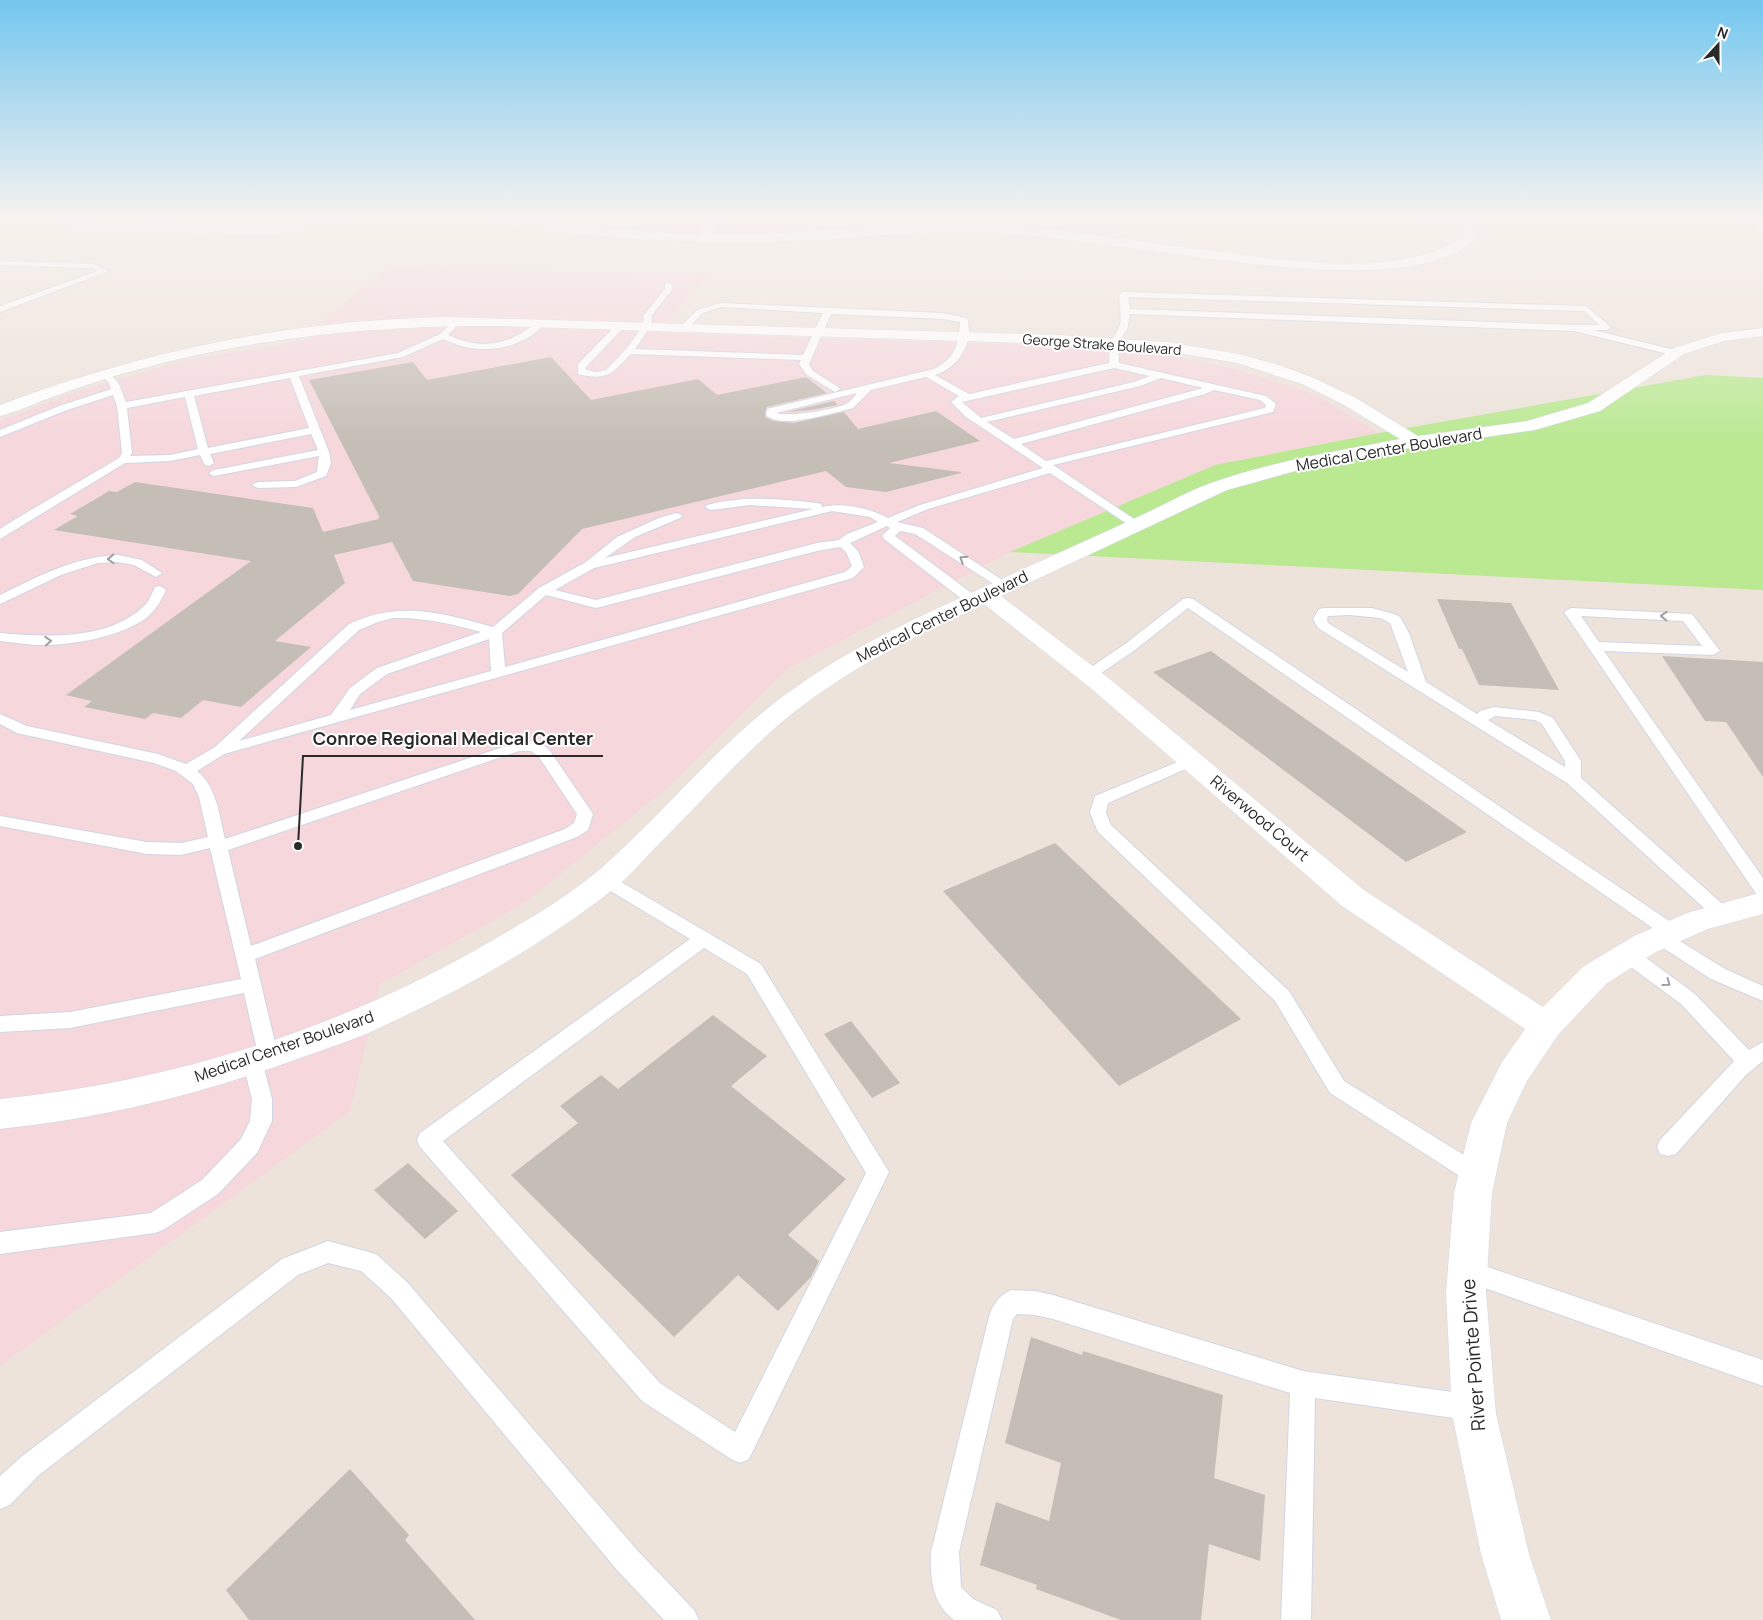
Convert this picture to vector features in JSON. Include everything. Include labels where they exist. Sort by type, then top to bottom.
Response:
[{"type":"street","name":"George Strake Boulevard","points":[[3,408],[104,373],[200,349],[278,335],[370,324],[541,323],[1114,342],[1202,352],[1277,369],[1307,380],[1345,397],[1415,442]]},
{"type":"street","name":"Medical Center Boulevard","points":[[0,1114],[49,1109],[147,1091],[260,1058],[361,1022],[466,971],[548,922],[605,880],[756,732],[802,694],[845,665],[892,639],[987,593],[1220,486],[1315,460],[1415,442],[1529,426],[1594,407],[1676,353],[1722,337],[1763,332]]},
{"type":"street","name":"Riverwood Court","points":[[987,593],[1090,675],[1353,898],[1546,1026]]},
{"type":"street","name":"River Pointe Drive","points":[[1526,1620],[1504,1554],[1474,1408],[1466,1292],[1467,1271],[1473,1193],[1489,1123],[1514,1072],[1546,1026],[1595,975],[1627,954],[1698,920],[1763,903]]},
{"type":"lane","points":[[0,309],[51,291]]},
{"type":"lane","points":[[621,325],[581,366],[581,372],[597,375],[609,372],[629,351],[647,326],[648,315],[668,291]]},
{"type":"lane","points":[[1114,365],[1114,342],[1121,334],[1127,317],[1123,294],[1586,309],[1607,327],[1574,328],[1126,311]]},
{"type":"lane","points":[[684,327],[700,310],[710,306],[956,317],[964,320],[965,336],[957,357],[939,371],[771,410],[771,414],[782,418],[801,417],[850,406],[868,388]]},
{"type":"lane","points":[[828,311],[804,364],[810,373],[835,389]]},
{"type":"lane","points":[[122,406],[400,355],[444,336],[456,322]]},
{"type":"lane","points":[[444,336],[453,342],[474,346],[496,346],[526,336],[541,323]]},
{"type":"lane","points":[[1574,328],[1676,353]]},
{"type":"lane","points":[[629,351],[807,358]]},
{"type":"lane","points":[[544,591],[596,604],[817,547],[844,543],[851,537],[892,524],[924,506],[1048,467],[1269,410],[1271,404],[1263,398],[1114,365],[968,397],[956,402],[979,421],[1048,467],[1083,490],[1095,497],[1136,525]]},
{"type":"lane","points":[[104,373],[113,382],[122,406],[127,453],[123,460]]},
{"type":"lane","points":[[927,374],[968,397]]},
{"type":"lane","points":[[258,485],[296,484],[322,474],[326,466],[324,452],[294,375]]},
{"type":"lane","points":[[979,421],[1137,384],[1160,375]]},
{"type":"lane","points":[[1012,443],[1202,392],[1212,386]]},
{"type":"lane","points":[[0,434],[90,398],[116,391]]},
{"type":"lane","points":[[189,394],[204,453],[214,473],[228,480]]},
{"type":"lane","points":[[0,535],[18,522],[123,460],[163,459],[204,453],[315,430]]},
{"type":"lane","points":[[214,473],[324,452]]},
{"type":"lane","points":[[711,507],[729,502],[759,501],[873,514],[892,524],[919,530],[987,593]]},
{"type":"lane","points":[[590,564],[832,508]]},
{"type":"lane","points":[[336,719],[355,691],[382,671],[495,632],[544,591],[590,564],[610,546],[636,530],[676,516]]},
{"type":"lane","points":[[0,525],[18,522]]},
{"type":"lane","points":[[892,524],[888,536],[987,593]]},
{"type":"lane","points":[[218,751],[849,575],[858,567],[852,551],[844,543]]},
{"type":"lane","points":[[0,600],[55,572],[98,560],[120,559],[145,563],[156,572]]},
{"type":"lane","points":[[0,637],[37,641],[71,639],[106,631],[129,622],[150,608],[160,590]]},
{"type":"lane","points":[[1090,675],[1188,602],[1666,935],[1718,974],[1763,994]]},
{"type":"lane","points":[[1420,685],[1394,618],[1380,614],[1324,612],[1320,619],[1323,625],[1420,685],[1573,779],[1722,914]]},
{"type":"lane","points":[[1594,646],[1713,651],[1688,617],[1571,612],[1594,646],[1763,891]]},
{"type":"lane","points":[[186,771],[218,751],[354,627],[380,616],[406,614],[446,618],[495,632]]},
{"type":"lane","points":[[495,632],[498,674]]},
{"type":"lane","points":[[1479,721],[1485,714],[1494,711],[1540,716],[1548,722],[1572,761],[1573,779]]},
{"type":"lane","points":[[0,718],[22,730],[158,759],[186,771],[198,781],[207,797],[251,984],[260,1058],[262,1099],[261,1121],[249,1146],[210,1187],[155,1223],[0,1243]]},
{"type":"lane","points":[[0,821],[147,848],[181,849],[218,844],[528,745],[539,748],[545,754],[585,814],[582,826],[571,834],[244,956]]},
{"type":"lane","points":[[1192,760],[1100,800],[1098,813],[1104,828],[1282,996],[1337,1087],[1477,1175]]},
{"type":"lane","points":[[605,880],[702,940],[754,969],[878,1172],[740,1450],[651,1392],[428,1140],[702,940]]},
{"type":"lane","points":[[1627,954],[1688,998],[1755,1056],[1668,1147]]},
{"type":"lane","points":[[0,1024],[70,1020],[251,984]]},
{"type":"lane","points":[[0,1495],[30,1466],[290,1267],[328,1252],[368,1262],[399,1290],[620,1552],[684,1620]]},
{"type":"lane","points":[[1467,1271],[1763,1373]]},
{"type":"lane","points":[[987,1620],[966,1613],[948,1595],[944,1571],[945,1552],[1002,1313],[1011,1302],[1035,1303],[1053,1307],[1303,1384],[1474,1408]]},
{"type":"lane","points":[[1296,1620],[1303,1384]]},
{"type":"shaded area","points":[[360,291],[694,291],[661,333],[1097,347],[1171,356],[1236,369],[1314,394],[1379,433],[1215,465],[1010,552],[789,668],[666,789],[524,903],[380,984],[350,1111],[0,1366],[0,421],[76,392],[191,359],[308,340],[327,316]]},
{"type":"green space","points":[[1706,375],[1763,378],[1763,590],[1010,552],[1215,465],[1379,433]]},
{"type":"building","points":[[551,357],[591,400],[698,379],[717,395],[806,377],[827,393],[767,407],[765,417],[773,421],[794,423],[844,412],[858,429],[936,411],[980,441],[889,463],[961,473],[886,492],[846,487],[826,471],[582,529],[518,594],[510,596],[413,581],[392,542],[334,555],[345,583],[275,641],[311,647],[241,707],[203,700],[181,718],[153,713],[145,719],[84,707],[92,701],[66,695],[251,561],[54,530],[78,516],[70,514],[109,491],[117,492],[135,482],[313,508],[323,532],[379,519],[309,380],[413,362],[427,380]]},
{"type":"building","points":[[834,401],[838,405],[787,412]]},
{"type":"building","points":[[1437,599],[1511,603],[1559,690],[1479,685],[1462,649],[1459,649]]},
{"type":"building","points":[[1211,651],[1467,832],[1406,862],[1153,672]]},
{"type":"building","points":[[1662,656],[1763,662],[1763,777],[1726,722],[1705,721]]},
{"type":"building","points":[[1055,843],[1241,1019],[1119,1086],[943,891]]},
{"type":"building","points":[[713,1015],[767,1056],[731,1086],[846,1179],[788,1235],[819,1261],[811,1277],[778,1311],[738,1275],[674,1337],[511,1175],[578,1123],[560,1106],[601,1075],[618,1089]]},
{"type":"building","points":[[851,1021],[900,1083],[872,1098],[824,1034]]},
{"type":"building","points":[[408,1163],[458,1211],[425,1239],[374,1190]]},
{"type":"building","points":[[1031,1337],[1082,1355],[1083,1351],[1223,1395],[1214,1478],[1265,1495],[1260,1561],[1209,1544],[1201,1620],[1121,1620],[1036,1589],[1037,1585],[980,1565],[996,1502],[1049,1521],[1061,1463],[1005,1443]]},
{"type":"building","points":[[350,1469],[409,1535],[405,1540],[475,1620],[249,1620],[226,1590]]},
{"type":"place","name":"Conroe Regional Medical Center","points":[[298,846]]}]
